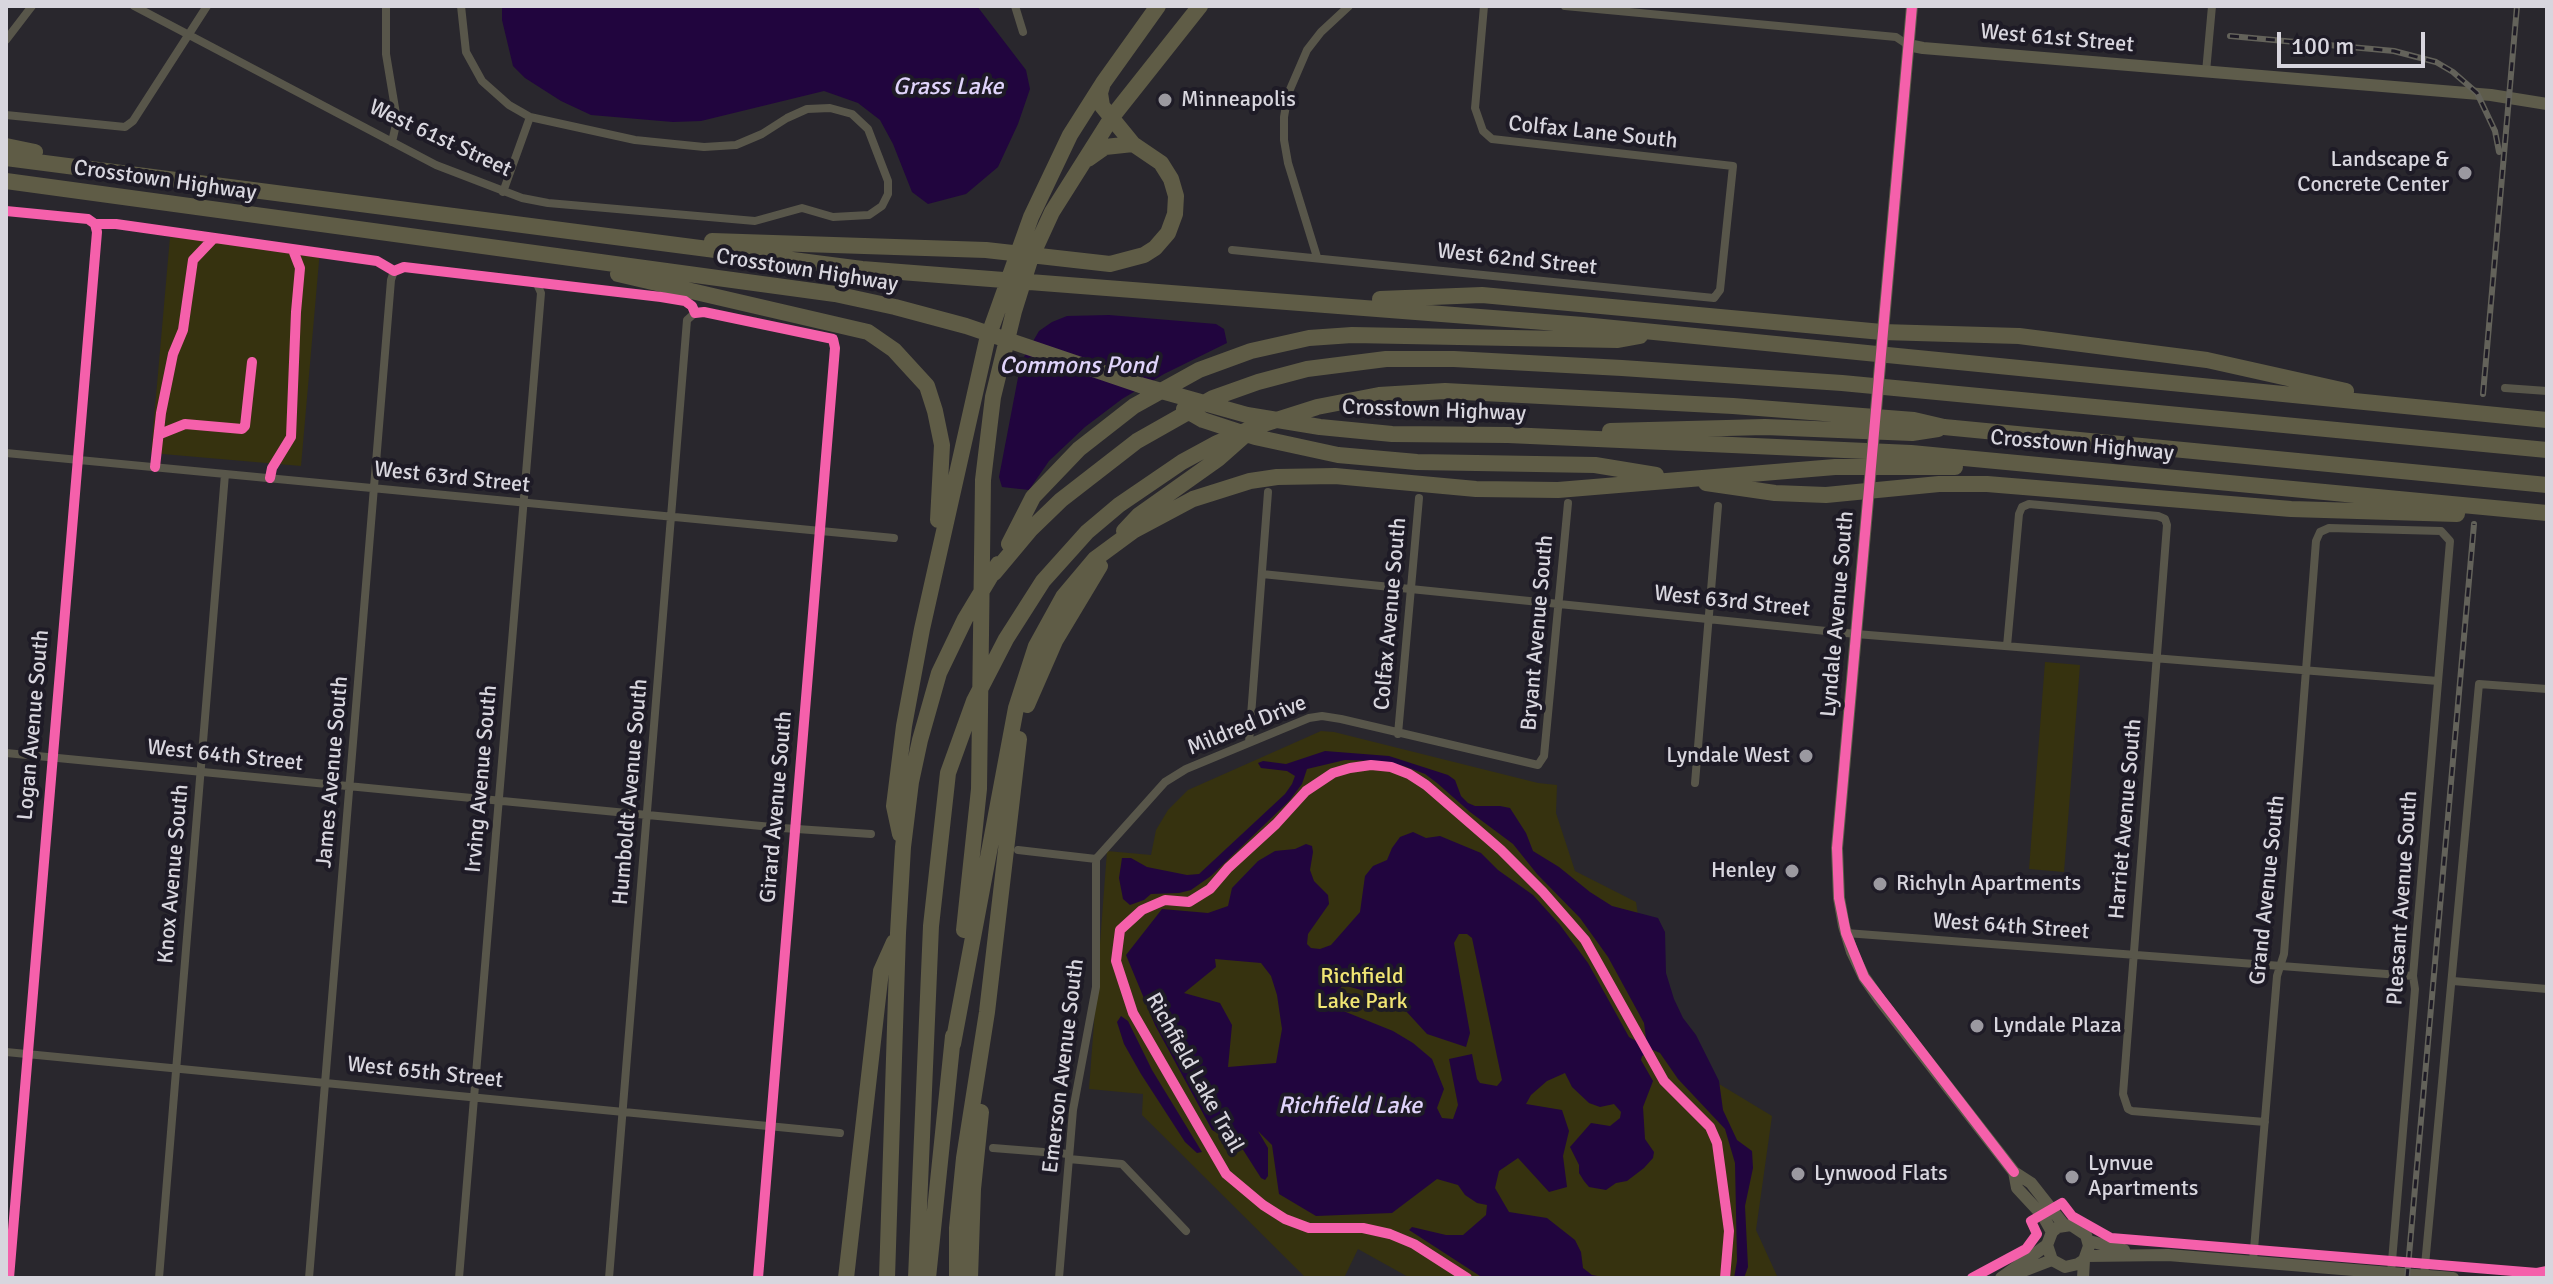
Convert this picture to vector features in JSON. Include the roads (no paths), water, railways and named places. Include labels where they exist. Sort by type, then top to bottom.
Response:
[{"type":"highway","points":[[922,629],[977,378],[1003,292],[1051,173],[1070,135],[1158,6]]},
{"type":"highway","points":[[928,1278],[979,789],[983,480],[993,397],[1030,260],[1052,212],[1112,117],[1200,6]]},
{"type":"highway","points":[[614,238],[986,250],[1122,263],[1155,248],[1168,233],[1176,205],[1171,179],[1161,163],[1133,144],[1102,106],[1100,93],[1103,83]]},
{"type":"highway","points":[[1081,165],[1105,147],[1133,144]]},
{"type":"highway","points":[[6,146],[174,180]]},
{"type":"highway","name":"Crosstown Highway","points":[[6,158],[862,269],[1661,333],[2547,420]]},
{"type":"highway","name":"Crosstown Highway","points":[[11,182],[835,294],[966,326],[1140,385],[1247,415],[1320,427],[1392,434],[1508,435],[1837,449],[1910,460],[2019,462],[2442,508],[2547,513]]},
{"type":"highway","points":[[523,251],[868,332],[894,350],[927,386],[942,445],[937,532],[899,753],[894,806],[903,847]]},
{"type":"highway","points":[[1278,300],[1482,295],[1882,332],[2019,336],[2207,360],[2414,407]]},
{"type":"highway","points":[[887,1278],[903,847],[920,740],[939,673],[965,619],[994,573],[1033,497],[1079,449],[1134,406],[1199,370],[1238,356],[1309,338],[1352,335],[1618,340],[1661,333]]},
{"type":"highway","points":[[994,573],[1030,530],[1061,500],[1137,441],[1213,398],[1307,369],[1386,359],[1454,359],[1842,383],[2547,450]]},
{"type":"highway","points":[[1140,385],[1203,420],[1255,437],[1338,455],[1417,462],[1595,465],[1775,493],[1826,495],[1939,484],[1987,484],[2291,509],[2442,508]]},
{"type":"highway","points":[[916,1278],[931,926],[948,773],[974,701],[1006,639],[1043,581],[1087,532],[1119,505],[1182,462],[1217,443],[1254,427],[1317,407],[1379,395],[1445,391],[1623,399],[1839,422],[1944,427],[2547,485]]},
{"type":"highway","points":[[1508,435],[1839,422]]},
{"type":"highway","points":[[957,1278],[957,1228],[962,1174],[987,1012],[1022,718],[1045,663],[1079,599],[1130,525],[1139,515],[1218,459],[1254,427]]},
{"type":"highway","points":[[953,1044],[998,793],[1016,708],[1036,646],[1063,597],[1095,559],[1133,531],[1193,499],[1250,481],[1305,475],[1563,496],[1751,473],[1910,460]]},
{"type":"highway","points":[[846,1278],[881,971],[898,933]]},
{"type":"highway","points":[[970,1278],[973,1189],[987,1012]]},
{"type":"main road","name":"Lyndale Avenue South","points":[[1912,6],[1837,848],[1839,898],[1846,933],[1864,977],[1880,1000],[2014,1172],[2031,1183],[2058,1228],[2077,1226],[2089,1241]]},
{"type":"main road","name":"West 61st Street","points":[[1908,45],[1938,50],[2477,93],[2547,104]]},
{"type":"main road","points":[[2004,1278],[2047,1245],[2058,1228]]},
{"type":"main road","points":[[2083,1278],[2089,1241],[2139,1253]]},
{"type":"main road","points":[[2047,1245],[2052,1260],[2066,1272],[2085,1258],[2139,1253],[2453,1278]]},
{"type":"main road","points":[[2004,1278],[2052,1260]]},
{"type":"street","points":[[6,40],[32,6]]},
{"type":"street","name":"West 61st Street","points":[[134,6],[392,142],[446,169],[503,192],[548,203],[755,221],[802,208],[833,217],[869,215],[882,206],[888,194],[888,181],[868,129],[852,114],[830,108],[807,109],[736,145],[704,147],[635,140],[530,117]]},
{"type":"street","points":[[6,115],[125,127],[133,121],[207,6]]},
{"type":"street","points":[[386,6],[386,54],[397,120],[392,142]]},
{"type":"street","points":[[461,6],[466,52],[482,81],[509,105],[530,117],[503,192]]},
{"type":"street","points":[[1015,6],[1023,32]]},
{"type":"street","points":[[1317,257],[1288,163],[1284,117],[1288,94],[1307,50],[1349,6]]},
{"type":"street","name":"Colfax Lane South","points":[[1484,6],[1475,108],[1483,131],[1492,139],[1733,166],[1720,290],[1714,298]]},
{"type":"street","name":"West 61st Street","points":[[1565,6],[1896,37],[1908,45]]},
{"type":"street","points":[[2206,72],[2212,6]]},
{"type":"street","name":"Logan Avenue South","points":[[6,211],[88,219],[95,224],[97,232],[9,1278]]},
{"type":"street","name":"West 62nd Street","points":[[1232,250],[1714,298]]},
{"type":"street","name":"Irving Avenue South","points":[[394,271],[404,267],[537,284],[541,293],[459,1278]]},
{"type":"street","name":"James Avenue South","points":[[309,1278],[373,488],[394,271]]},
{"type":"street","name":"Girard Avenue South","points":[[695,313],[704,312],[833,339],[835,348],[758,1278]]},
{"type":"street","name":"Humboldt Avenue South","points":[[609,1278],[687,320],[695,313]]},
{"type":"street","points":[[2505,388],[2547,391]]},
{"type":"street","name":"West 63rd Street","points":[[6,453],[894,538]]},
{"type":"street","name":"Knox Avenue South","points":[[159,1278],[225,474]]},
{"type":"street","points":[[1249,742],[1268,492]]},
{"type":"street","name":"Bryant Avenue South","points":[[1538,765],[1544,756],[1558,604],[1563,496]]},
{"type":"street","name":"Colfax Avenue South","points":[[1398,734],[1419,498]]},
{"type":"street","name":"Harriet Avenue South","points":[[2007,646],[2022,507],[2029,504],[2165,519],[2167,525],[2123,1094],[2128,1109],[2140,1113],[2265,1122]]},
{"type":"street","points":[[1695,783],[1718,506]]},
{"type":"street","name":"Pleasant Avenue South","points":[[2329,528],[2441,531],[2450,541],[2391,1273]]},
{"type":"street","name":"Grand Avenue South","points":[[2253,1261],[2316,541],[2320,532],[2329,528]]},
{"type":"street","name":"West 63rd Street","points":[[1262,574],[1856,634],[2438,681]]},
{"type":"street","points":[[2424,1276],[2479,684],[2547,689]]},
{"type":"street","name":"Mildred Drive","points":[[1096,859],[1165,782],[1186,769],[1309,718],[1322,716],[1538,765]]},
{"type":"street","name":"West 64th Street","points":[[6,753],[871,834]]},
{"type":"street","points":[[1018,850],[1096,859]]},
{"type":"street","name":"Emerson Avenue South","points":[[1059,1278],[1073,1110],[1096,987],[1096,859]]},
{"type":"street","name":"West 64th Street","points":[[1846,933],[2413,976]]},
{"type":"street","points":[[2453,981],[2547,989]]},
{"type":"street","name":"West 65th Street","points":[[6,1052],[840,1133]]},
{"type":"street","points":[[993,1148],[1122,1164],[1186,1231]]},
{"type":"water","name":"Grass Lake","points":[[502,6],[977,6],[1026,70],[1030,89],[998,167],[966,194],[928,204],[912,192],[880,120],[858,103],[824,91],[701,121],[673,122],[591,115],[561,101],[525,78],[513,66],[502,20]]},
{"type":"water","name":"Commons Pond","points":[[1109,315],[1216,324],[1224,329],[1227,343],[1122,399],[1085,427],[1049,461],[1029,490],[1002,487],[999,477],[1021,362],[1039,331],[1067,316]]},
{"type":"water","name":"Richfield Lake","points":[[1325,751],[1389,756],[1448,775],[1455,780],[1461,796],[1468,803],[1510,808],[1533,851],[1590,892],[1612,906],[1658,918],[1665,932],[1666,973],[1674,999],[1719,1081],[1723,1110],[1737,1140],[1752,1151],[1753,1168],[1745,1206],[1748,1267],[1744,1278],[1734,1278],[1737,1261],[1735,1163],[1725,1129],[1678,1079],[1660,1053],[1653,1050],[1642,1056],[1641,1060],[1653,1081],[1643,1107],[1645,1139],[1654,1152],[1644,1168],[1627,1181],[1616,1183],[1606,1190],[1589,1187],[1584,1181],[1570,1147],[1591,1123],[1610,1126],[1620,1118],[1621,1112],[1614,1104],[1600,1107],[1589,1103],[1572,1087],[1565,1073],[1547,1081],[1526,1104],[1562,1110],[1569,1131],[1563,1156],[1567,1187],[1549,1192],[1518,1158],[1499,1171],[1495,1188],[1509,1212],[1547,1218],[1575,1240],[1581,1252],[1583,1268],[1592,1275],[1609,1278],[1483,1278],[1409,1230],[1412,1227],[1446,1235],[1463,1235],[1486,1215],[1487,1205],[1465,1195],[1458,1185],[1437,1179],[1392,1213],[1316,1216],[1279,1194],[1272,1145],[1258,1131],[1268,1148],[1268,1176],[1265,1180],[1240,1145],[1212,1130],[1155,1025],[1126,955],[1162,909],[1208,913],[1228,906],[1232,888],[1258,861],[1275,851],[1295,849],[1306,844],[1312,846],[1310,870],[1314,881],[1328,895],[1329,904],[1308,934],[1307,944],[1311,948],[1331,945],[1360,912],[1365,876],[1373,866],[1387,860],[1400,837],[1413,832],[1426,838],[1440,836],[1481,853],[1498,870],[1533,895],[1588,963],[1629,1037],[1638,1042],[1646,1038],[1644,1023],[1608,957],[1580,918],[1513,844],[1425,774],[1404,766],[1345,760],[1307,769],[1302,784],[1289,801],[1211,876],[1191,890],[1151,894],[1130,905],[1123,899],[1119,878],[1122,858],[1131,858],[1147,867],[1187,875],[1199,874],[1292,784],[1295,776],[1287,771],[1261,768],[1258,763],[1286,764]],"holes":[[[1459,934],[1472,938],[1502,1080],[1497,1086],[1480,1083],[1472,1054],[1449,1059],[1458,1105],[1453,1119],[1442,1118],[1437,1108],[1444,1089],[1432,1059],[1393,1031],[1326,1004],[1343,985],[1372,993],[1405,1010],[1427,1034],[1466,1047],[1470,1033],[1454,943]],[[1215,959],[1261,963],[1271,976],[1282,1029],[1276,1063],[1228,1067],[1232,1025],[1220,1003],[1184,993],[1216,967]]]},
{"type":"water","points":[[1121,1016],[1128,1021],[1152,1070],[1202,1152],[1197,1153],[1185,1142],[1141,1074],[1124,1044],[1117,1022]]},
{"type":"railway","points":[[2483,394],[2517,6]]},
{"type":"railway","points":[[2230,36],[2394,51],[2436,62],[2477,93],[2495,131],[2499,152]]},
{"type":"railway","points":[[2407,1278],[2474,524]]},
{"type":"place","name":"Minneapolis","points":[[1165,100]]},
{"type":"place","name":"Landscape & Concrete Center","points":[[2465,173]]},
{"type":"place","name":"Lyndale West","points":[[1806,756]]},
{"type":"place","name":"Henley","points":[[1792,871]]},
{"type":"place","name":"Richyln Apartments","points":[[1880,884]]},
{"type":"place","name":"Lyndale Plaza","points":[[1977,1026]]},
{"type":"place","name":"Lynwood Flats","points":[[1798,1174]]},
{"type":"place","name":"Lynvue Apartments","points":[[2072,1177]]},
{"type":"park label","name":"Richfield Lake Park","points":[[1362,990]]}]
